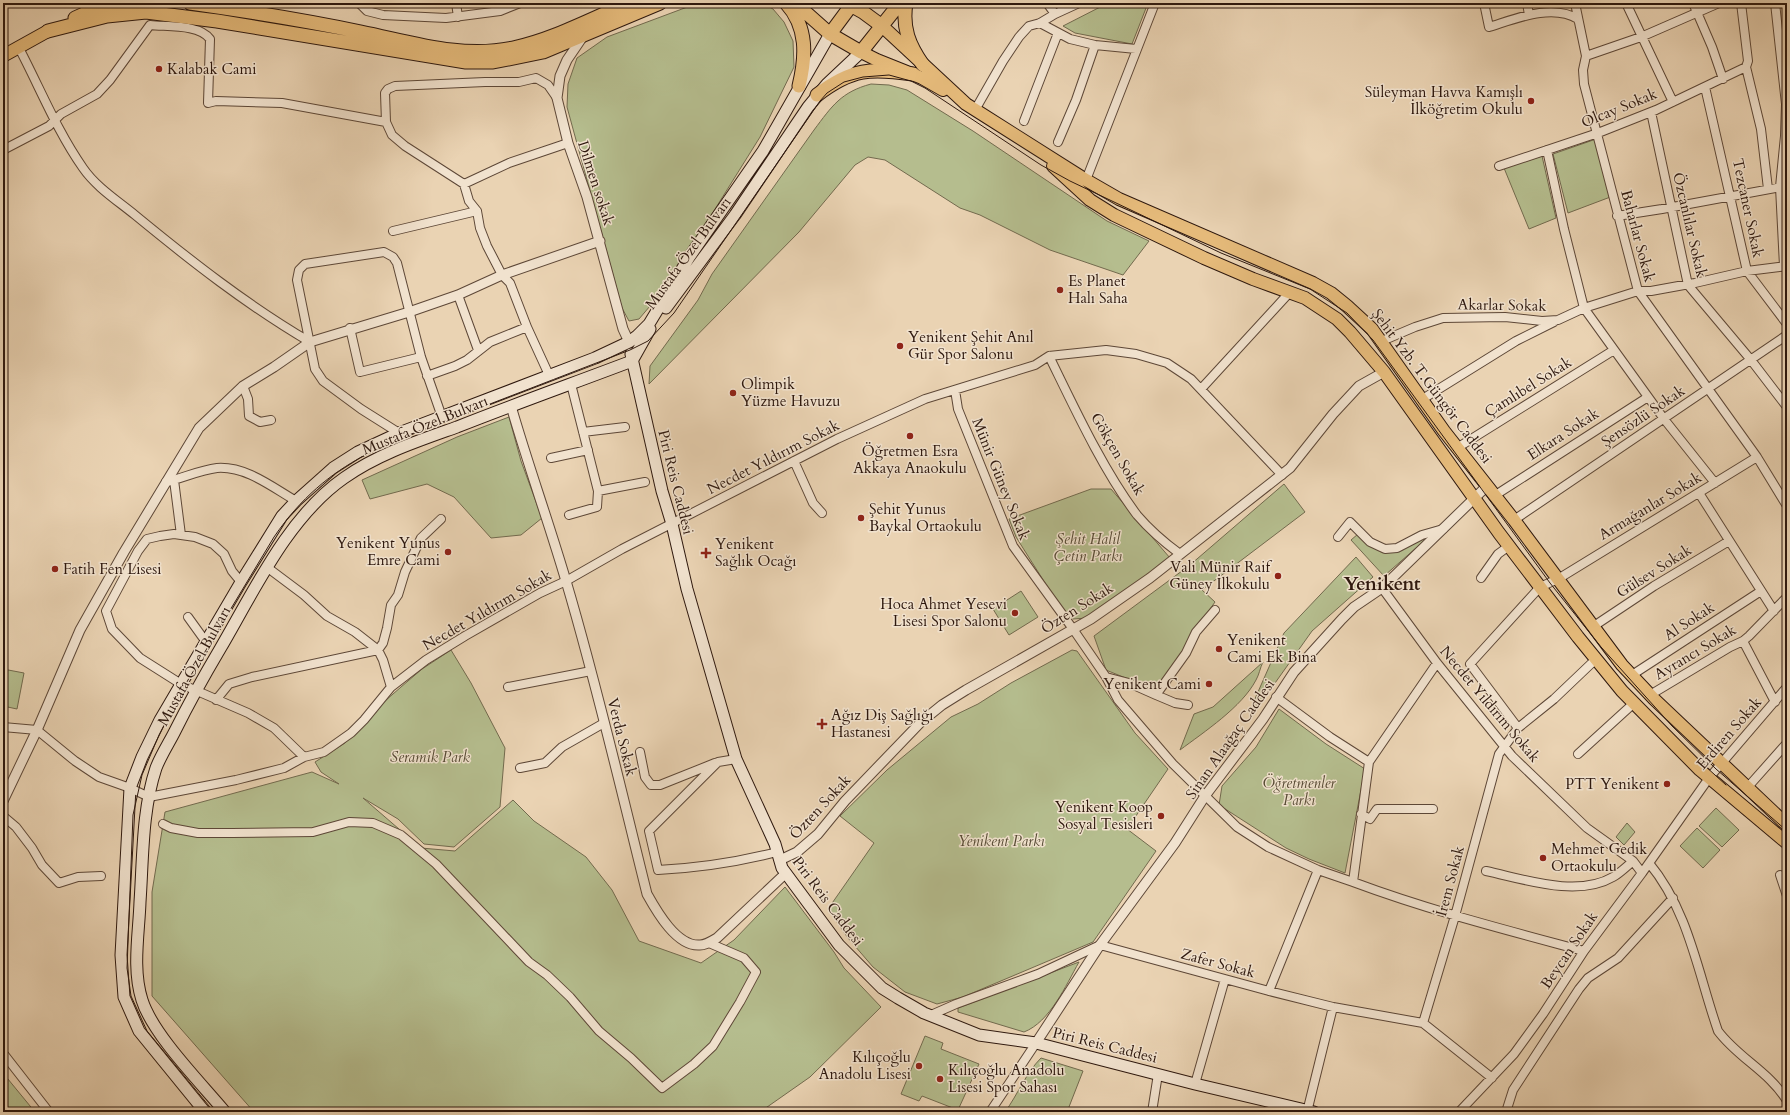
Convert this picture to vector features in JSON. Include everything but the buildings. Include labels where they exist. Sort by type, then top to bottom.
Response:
[{"type":"highway","points":[[48,31],[102,6],[116,3]]},
{"type":"highway","points":[[190,3],[212,4],[361,32],[436,48],[478,52],[513,48],[563,33],[629,3]]},
{"type":"highway","points":[[48,31],[107,16],[146,12],[232,23],[466,62],[493,62],[543,52],[660,3]]},
{"type":"highway","points":[[786,3],[794,14],[803,37],[804,66],[798,86]]},
{"type":"highway","points":[[795,3],[830,34],[861,52],[900,3]]},
{"type":"highway","points":[[817,95],[843,78],[864,71],[918,70],[907,37],[905,25],[906,3]]},
{"type":"highway","points":[[830,34],[850,4],[882,26]]},
{"type":"main road","name":"Şehit Yzb. T.Güngör Caddesi","points":[[882,26],[918,70],[970,107],[1086,180],[1119,199],[1313,283],[1331,293],[1362,318],[1382,341],[1457,448],[1632,675],[1650,695],[1787,825]]},
{"type":"main road","points":[[3,56],[48,31]]},
{"type":"main road","name":"Mustafa Özel Bulvarı","points":[[205,1112],[139,1031],[124,997],[121,955],[130,788],[142,757],[157,726],[181,684],[282,516],[296,501],[333,468],[352,456],[399,433],[595,358],[629,342],[649,324],[690,256],[763,151],[798,86],[830,34]]},
{"type":"main road","points":[[861,52],[877,60],[918,70]]},
{"type":"main road","name":"Mustafa Özel Bulvarı","points":[[225,1112],[167,1043],[150,1018],[142,1001],[137,980],[144,837],[149,797],[157,767],[196,690],[268,568],[297,524],[317,501],[343,479],[374,459],[632,360],[647,333],[735,215],[817,95],[861,52]]},
{"type":"main road","name":"Şehit Yzb. T.Güngör Caddesi","points":[[1030,144],[1090,200],[1114,215],[1204,258],[1253,279],[1290,292],[1318,305],[1336,319],[1359,342],[1384,372],[1509,546],[1596,659],[1634,702],[1709,778],[1787,843]]},
{"type":"main road","name":"Piri Reis Caddesi","points":[[629,342],[662,491],[672,524],[687,589],[736,759],[786,873],[839,945],[882,988],[931,1015],[979,1035],[1036,1043],[1309,1112]]},
{"type":"street","points":[[359,3],[367,11],[383,15],[446,18],[500,11],[520,3]]},
{"type":"street","points":[[456,3],[458,17]]},
{"type":"street","points":[[1047,3],[1055,14]]},
{"type":"street","points":[[970,107],[1019,37],[1029,26],[1040,23],[1079,3]]},
{"type":"street","points":[[1086,180],[1155,3]]},
{"type":"street","points":[[1484,3],[1489,27],[1529,15],[1553,13],[1569,14],[1578,19]]},
{"type":"street","points":[[1527,3],[1529,15]]},
{"type":"street","name":"Baharlar Sokak","points":[[1575,3],[1586,56],[1583,70],[1584,84],[1598,133],[1617,216],[1638,291],[1758,457],[1786,505]]},
{"type":"street","points":[[1626,3],[1641,38],[1673,102]]},
{"type":"street","points":[[1693,3],[1723,79]]},
{"type":"street","points":[[1586,56],[1641,38],[1719,3]]},
{"type":"street","points":[[1740,3],[1748,61],[1746,67],[1760,129],[1768,189]]},
{"type":"street","points":[[1775,3],[1786,104],[1784,186],[1786,266]]},
{"type":"street","points":[[1040,23],[1070,39],[1095,45],[1136,49]]},
{"type":"street","points":[[3,150],[50,126],[61,114],[97,94],[104,88],[150,25],[197,29],[205,33],[210,39],[208,103],[216,101],[282,102],[386,122]]},
{"type":"street","points":[[1024,121],[1058,33]]},
{"type":"street","name":"Dilmen sokak","points":[[584,35],[567,60],[560,76],[557,98],[568,143],[600,241],[623,329],[629,342]]},
{"type":"street","points":[[1058,142],[1076,100],[1095,45]]},
{"type":"street","points":[[19,48],[55,120],[84,170],[170,244],[230,291],[273,320],[310,342]]},
{"type":"street","name":"Olcay Sokak","points":[[1499,166],[1598,133],[1651,112],[1746,67]]},
{"type":"street","points":[[549,375],[527,327],[510,283],[502,275],[480,228],[477,211],[469,201],[464,184],[405,146],[392,135],[386,122],[385,93],[388,89],[395,86],[518,82],[536,78],[548,85],[557,98]]},
{"type":"street","name":"Tezcaner Sokak","points":[[1705,87],[1731,195],[1747,271],[1787,324]]},
{"type":"street","name":"Özcanlılar Sokak","points":[[1651,112],[1688,285],[1751,360],[1787,407]]},
{"type":"street","points":[[464,184],[510,163],[568,143]]},
{"type":"street","points":[[1546,150],[1584,308],[1664,419],[1715,484]]},
{"type":"street","points":[[1617,216],[1784,186]]},
{"type":"street","points":[[393,231],[477,211]]},
{"type":"street","points":[[3,801],[37,730],[80,630],[124,552],[170,481],[199,428],[242,386],[274,368],[310,342],[350,328],[409,312],[458,295],[502,275],[600,241]]},
{"type":"street","points":[[399,433],[361,409],[323,381],[315,369],[297,280],[299,270],[304,264],[384,252],[393,256],[397,263],[421,357],[442,417]]},
{"type":"street","name":"Akarlar Sokak","points":[[1382,341],[1415,327],[1444,318],[1505,317],[1542,321],[1558,320],[1584,308],[1638,291],[1651,291],[1688,285],[1747,271],[1786,266]]},
{"type":"street","points":[[1201,389],[1290,292]]},
{"type":"street","points":[[458,295],[478,350]]},
{"type":"street","points":[[1422,400],[1516,341],[1558,320]]},
{"type":"street","points":[[427,376],[468,360],[478,350],[490,342],[527,327]]},
{"type":"street","points":[[350,328],[360,372],[421,357]]},
{"type":"street","name":"Şensözlü Sokak","points":[[1514,520],[1787,335]]},
{"type":"street","name":"Necdet Yıldırım Sokak","points":[[149,797],[236,780],[284,768],[304,757],[324,752],[351,733],[392,688],[426,660],[540,593],[566,581],[622,549],[794,460],[925,399],[1035,365],[1049,356],[1106,350],[1136,354],[1167,363],[1183,372],[1201,389],[1282,475]]},
{"type":"street","name":"Çamlıbel Sokak","points":[[1457,448],[1614,350]]},
{"type":"street","name":"Gökçen Sokak","points":[[1049,356],[1116,484],[1138,516],[1167,544],[1180,554]]},
{"type":"street","name":"Özten Sokak","points":[[778,856],[797,852],[818,834],[845,801],[885,759],[921,722],[942,705],[1091,619],[1150,578],[1216,528],[1282,475],[1301,455],[1333,414],[1359,386],[1384,372]]},
{"type":"street","points":[[569,515],[597,506],[598,491],[571,384]]},
{"type":"street","points":[[242,386],[248,399],[249,416],[260,422],[271,420]]},
{"type":"street","name":"Münir Güney Sokak","points":[[955,390],[958,410],[1013,546],[1106,677],[1118,700],[1173,764],[1243,831],[1268,847],[1318,870],[1388,895],[1455,916],[1584,951]]},
{"type":"street","name":"Elkara Sokak","points":[[1494,496],[1648,396]]},
{"type":"street","name":"Verda Sokak","points":[[511,406],[527,462],[566,581],[591,671],[647,894],[658,914],[682,939],[700,945],[709,943]]},
{"type":"street","points":[[583,432],[625,427]]},
{"type":"street","points":[[551,458],[588,450]]},
{"type":"street","name":"Armağanlar Sokak","points":[[1540,587],[1558,580],[1758,457]]},
{"type":"street","points":[[794,460],[813,503],[822,513]]},
{"type":"street","points":[[170,481],[216,468],[229,468],[244,471],[296,501]]},
{"type":"street","points":[[170,481],[181,535]]},
{"type":"street","points":[[598,491],[645,482]]},
{"type":"street","name":"Sinan Alaağaç Caddesi","points":[[1036,1043],[1100,945],[1174,844],[1205,796],[1263,719],[1276,697],[1294,672],[1327,634],[1354,607],[1382,588],[1487,486]]},
{"type":"street","points":[[1699,494],[1774,611]]},
{"type":"street","points":[[216,700],[229,684],[252,677],[378,650],[383,643],[391,605],[398,595],[405,572],[421,538],[441,519]]},
{"type":"street","points":[[1338,537],[1350,522],[1370,542],[1386,549],[1397,548],[1422,535],[1442,529]]},
{"type":"street","points":[[241,582],[232,571],[224,554],[213,544],[195,537],[181,535],[160,536],[147,539],[138,551],[106,611],[112,629],[140,658],[181,684],[248,713],[274,728],[304,757]]},
{"type":"street","name":"Gülsev Sokak","points":[[1594,626],[1654,586],[1729,541]]},
{"type":"street","points":[[1481,578],[1498,554],[1509,546]]},
{"type":"street","points":[[268,568],[304,595],[327,616],[355,632],[378,650],[383,660],[392,688]]},
{"type":"street","points":[[1518,728],[1470,664],[1533,597],[1540,587]]},
{"type":"street","name":"Necdet Yıldırım Sokak","points":[[1382,588],[1437,663],[1512,756],[1587,828],[1633,861],[1642,873]]},
{"type":"street","name":"Al Sokak","points":[[1632,675],[1761,591]]},
{"type":"street","name":"Ayrancı Sokak","points":[[1650,695],[1730,647],[1743,641],[1787,597]]},
{"type":"street","points":[[1156,695],[1186,653],[1196,632],[1215,610]]},
{"type":"street","points":[[188,618],[206,642]]},
{"type":"street","points":[[1743,641],[1775,702]]},
{"type":"street","name":"İrem Sokak","points":[[1423,1023],[1455,916],[1499,754],[1518,728],[1554,699],[1596,659]]},
{"type":"street","points":[[1353,882],[1369,762],[1437,663]]},
{"type":"street","points":[[508,687],[591,671]]},
{"type":"street","points":[[1106,677],[1129,683],[1175,703],[1188,705]]},
{"type":"street","name":"Erdiren Sokak","points":[[1694,798],[1721,763],[1787,687]]},
{"type":"street","points":[[1276,697],[1330,737],[1369,762]]},
{"type":"street","points":[[1578,754],[1634,702]]},
{"type":"street","points":[[520,768],[545,763],[562,747],[604,723]]},
{"type":"street","points":[[3,727],[37,730],[75,761],[99,778],[130,788],[149,797]]},
{"type":"street","points":[[1747,788],[1787,743]]},
{"type":"street","points":[[640,752],[645,777],[651,785],[660,785],[718,762],[736,759]]},
{"type":"street","points":[[718,762],[649,831],[658,870],[677,869],[778,856]]},
{"type":"street","name":"Beycan Sokak","points":[[1459,1112],[1514,1054],[1543,1014],[1584,951],[1642,873],[1694,798]]},
{"type":"street","points":[[1362,814],[1370,819],[1377,809],[1433,809]]},
{"type":"street","points":[[3,816],[16,827],[32,848],[42,865],[59,883],[78,877],[101,876]]},
{"type":"street","points":[[163,824],[171,828],[198,833],[232,833],[313,832],[349,822],[373,823],[401,836],[436,864],[529,962],[547,975],[570,998],[599,1031],[631,1058],[662,1088],[694,1064],[713,1046],[740,1002],[756,972],[744,958],[709,943]]},
{"type":"street","points":[[1486,870],[1546,885],[1573,886],[1595,884],[1613,877],[1633,861]]},
{"type":"street","points":[[1649,862],[1673,898],[1688,930],[1718,1031],[1726,1042],[1783,1093],[1787,1101]]},
{"type":"street","points":[[1269,992],[1318,870]]},
{"type":"street","points":[[709,943],[717,938],[786,873]]},
{"type":"street","points":[[1780,875],[1787,896]]},
{"type":"street","points":[[1506,1112],[1513,1090],[1579,989],[1588,978],[1618,958],[1673,898]]},
{"type":"street","points":[[931,1015],[956,1004],[1038,974],[1100,945]]},
{"type":"street","name":"Zafer Sokak","points":[[1100,945],[1269,992],[1333,1007],[1423,1023],[1492,1078]]},
{"type":"street","points":[[1195,1084],[1225,979]]},
{"type":"street","points":[[1309,1112],[1333,1007]]},
{"type":"street","points":[[990,1112],[1036,1043]]},
{"type":"street","points":[[3,1053],[49,1112]]},
{"type":"street","points":[[1152,1112],[1158,1074]]},
{"type":"green space","points":[[698,3],[762,3],[773,9],[784,22],[793,41],[794,67],[760,137],[667,286],[639,319],[629,321],[622,308],[567,107],[568,84],[577,58],[607,37]]},
{"type":"green space","points":[[1108,3],[1148,3],[1132,44],[1075,33],[1063,26]]},
{"type":"green space","points":[[871,84],[889,85],[907,90],[973,131],[1107,221],[1149,241],[1123,275],[1050,250],[980,215],[960,208],[885,160],[868,157],[855,165],[799,232],[649,384],[650,366],[698,300],[712,274],[814,130],[838,101],[852,91]]},
{"type":"green space","points":[[1599,138],[1613,196],[1568,213],[1553,154]]},
{"type":"green space","points":[[1542,156],[1556,218],[1529,229],[1504,168]]},
{"type":"green space","points":[[509,417],[521,461],[542,518],[521,535],[491,538],[454,497],[427,484],[370,499],[362,480],[457,437]]},
{"type":"green space","points":[[1284,484],[1305,512],[1202,590],[1215,602],[1191,636],[1185,652],[1161,684],[1150,688],[1106,670],[1094,636],[1190,565]]},
{"type":"green space","name":"Şehit Halil Çetin Parkı","points":[[1091,489],[1111,489],[1170,558],[1087,618],[1073,619],[1064,613],[1016,537],[1009,519]]},
{"type":"green space","points":[[1358,534],[1382,552],[1407,546],[1432,534],[1384,576],[1351,540]]},
{"type":"green space","points":[[1356,557],[1373,577],[1312,631],[1258,707],[1254,701],[1284,633]]},
{"type":"green space","name":"Hoca Ahmet Yesevi Lisesi Spor Salonu","points":[[1021,591],[1038,617],[1009,635],[993,609]]},
{"type":"green space","name":"Seramik Park","points":[[451,650],[471,683],[505,748],[500,807],[454,847],[424,844],[398,819],[363,798],[421,848],[455,851],[513,800],[534,821],[586,857],[612,890],[639,941],[701,963],[734,940],[785,887],[834,952],[844,968],[881,1007],[810,1077],[760,1112],[254,1112],[152,996],[152,892],[165,812],[312,772],[339,784],[321,772],[315,762],[345,743],[385,701],[422,669]]},
{"type":"green space","name":"Yenikent Parkı","points":[[1072,650],[1077,651],[1135,733],[1168,769],[1127,829],[1156,851],[1093,942],[963,997],[937,1004],[905,992],[873,967],[848,938],[828,909],[874,843],[840,816],[887,770],[951,717],[978,704],[1011,683]]},
{"type":"green space","points":[[1263,662],[1256,680],[1242,700],[1211,727],[1180,750],[1194,714],[1213,707]]},
{"type":"green space","points":[[3,669],[24,673],[17,709],[3,706]]},
{"type":"green space","name":"Öğretmenler Parkı","points":[[1279,709],[1326,744],[1365,769],[1345,873],[1286,848],[1219,805],[1222,786],[1256,747]]},
{"type":"green space","points":[[1716,808],[1739,830],[1722,847],[1699,826]]},
{"type":"green space","points":[[1627,823],[1635,832],[1624,845],[1616,837]]},
{"type":"green space","points":[[1697,828],[1720,850],[1703,868],[1680,846]]},
{"type":"green space","points":[[1079,962],[1063,992],[1049,1012],[1042,1020],[1024,1032],[958,1012],[958,1008]]},
{"type":"green space","name":"Kılıçoğlu Anadolu Lisesi Spor Sahası","points":[[925,1036],[943,1043],[941,1049],[979,1064],[958,1110],[922,1096],[919,1101],[901,1094]]},
{"type":"green space","points":[[1041,1058],[1083,1071],[1067,1112],[1005,1112],[1026,1077]]},
{"type":"green space","points":[[3,1073],[35,1112],[3,1112]]},
{"type":"tram line","points":[[214,1112],[147,1031],[131,996],[127,968],[133,815],[142,775],[159,735],[185,685],[274,537],[295,510],[317,488],[340,470],[364,456],[417,432],[630,350],[648,341],[674,313],[820,101],[827,93],[844,82],[863,77],[889,75],[911,81],[925,88],[1041,165],[1070,181],[1221,253],[1310,289],[1347,313],[1373,340],[1550,583],[1601,647],[1672,726],[1716,769],[1787,831]]},
{"type":"tram line","points":[[1704,765],[1726,785]]},
{"type":"place","name":"Kalabak Cami","points":[[159,69]]},
{"type":"place","name":"Süleyman Havva Kamışlı İlköğretim Okulu","points":[[1531,101]]},
{"type":"place","name":"Es Planet Halı Saha","points":[[1060,290]]},
{"type":"place","name":"Yenikent Şehit Anıl Gür Spor Salonu","points":[[900,346]]},
{"type":"place","name":"Olimpik Yüzme Havuzu","points":[[733,393]]},
{"type":"place","name":"Öğretmen Esra Akkaya Anaokulu","points":[[910,436]]},
{"type":"place","name":"Şehit Yunus Baykal Ortaokulu","points":[[861,518]]},
{"type":"place","name":"Yenikent Yunus Emre Cami","points":[[448,552]]},
{"type":"place","name":"Yenikent Sağlık Ocağı","points":[[706,553]]},
{"type":"place","name":"Fatih Fen Lisesi","points":[[55,569]]},
{"type":"place","name":"Vali Münir Raif Güney İlkokulu","points":[[1278,576]]},
{"type":"place","name":"Hoca Ahmet Yesevi Lisesi Spor Salonu","points":[[1015,613]]},
{"type":"place","name":"Yenikent Cami Ek Bina","points":[[1219,649]]},
{"type":"place","name":"Yenikent Cami","points":[[1209,684]]},
{"type":"place","name":"Ağız Diş Sağlığı Hastanesi","points":[[822,724]]},
{"type":"place","name":"PTT Yenikent","points":[[1667,784]]},
{"type":"place","name":"Yenikent Koop Sosyal Tesisleri","points":[[1161,816]]},
{"type":"place","name":"Mehmet Gedik Ortaokulu","points":[[1543,858]]},
{"type":"place","name":"Kılıçoğlu Anadolu Lisesi","points":[[919,1066]]},
{"type":"place","name":"Kılıçoğlu Anadolu Lisesi Spor Sahası","points":[[940,1079]]},
{"type":"district","name":"Yenikent","points":[[1382,584]]}]
